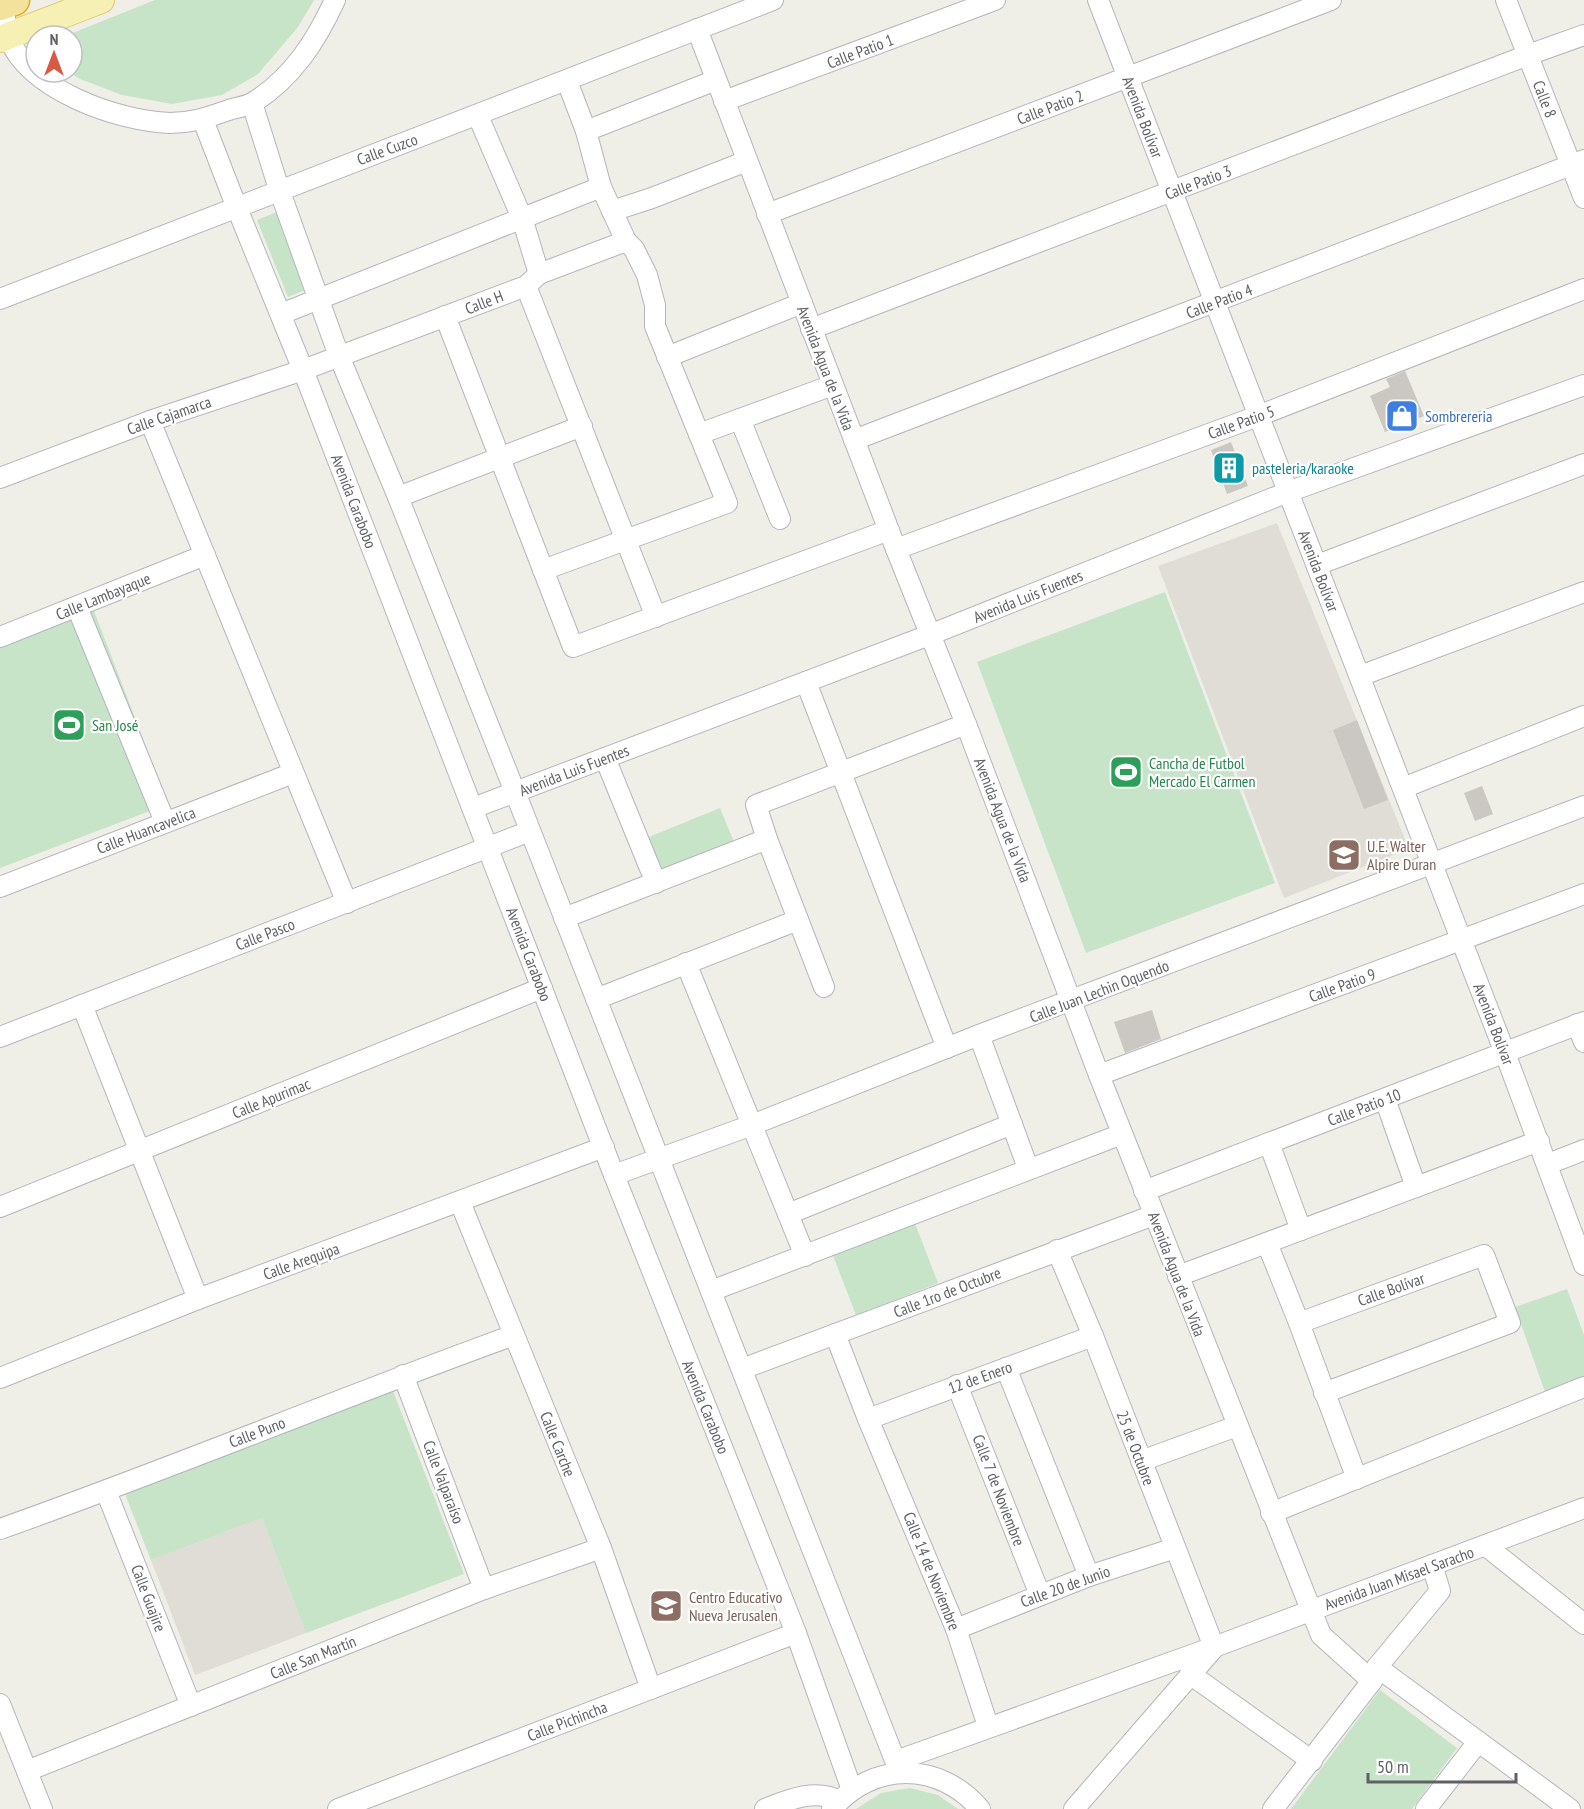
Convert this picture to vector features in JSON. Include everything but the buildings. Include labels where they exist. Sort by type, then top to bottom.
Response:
[{"type":"main road","points":[[4,37],[101,0]]},
{"type":"street","points":[[6,2],[4,37],[23,62],[46,82],[78,100],[122,115],[170,123],[203,120],[252,103],[289,74],[319,33],[335,0]]},
{"type":"street","name":"Calle Cuzco","points":[[0,299],[237,208],[279,189],[478,116],[773,0]]},
{"type":"street","name":"Calle Patio 1","points":[[724,102],[995,0]]},
{"type":"street","name":"Avenida Bolívar","points":[[1098,0],[1539,1141]]},
{"type":"street","name":"Calle Patio 2","points":[[767,214],[1331,0]]},
{"type":"street","name":"Calle 8","points":[[1506,0],[1528,55],[1577,162],[1584,198]]},
{"type":"street","name":"Avenida Agua de la Vida","points":[[697,29],[892,540],[932,634],[1144,1191],[1321,1635],[1375,1674],[1478,1742],[1570,1809]]},
{"type":"street","name":"Calle Patio 3","points":[[811,329],[1584,35]]},
{"type":"street","points":[[586,131],[716,80]]},
{"type":"street","points":[[445,316],[543,570],[727,503],[655,326],[655,305],[647,275],[634,249],[626,241],[601,187],[586,131],[567,81]]},
{"type":"street","points":[[252,103],[279,189],[339,356],[398,497],[515,792],[898,1767]]},
{"type":"street","points":[[478,116],[522,218],[532,280],[582,426],[656,617]]},
{"type":"street","name":"Avenida Carabobo","points":[[203,120],[303,370],[614,1175],[796,1633],[841,1800]]},
{"type":"street","points":[[612,211],[747,161]]},
{"type":"street","name":"Calle Patio 4","points":[[854,440],[1577,162]]},
{"type":"street","points":[[281,314],[601,187]]},
{"type":"street","name":"Calle H","points":[[339,356],[445,316],[626,241]]},
{"type":"street","name":"Calle Patio 5","points":[[543,570],[573,647],[656,617],[1258,416],[1584,289]]},
{"type":"street","points":[[667,357],[802,303]]},
{"type":"street","name":"Calle Cajamarca","points":[[0,478],[150,421],[339,356]]},
{"type":"street","points":[[699,434],[833,385]]},
{"type":"street","name":"Avenida Luis Fuentes","points":[[473,808],[932,634],[1288,492],[1584,385]]},
{"type":"street","points":[[740,419],[780,519]]},
{"type":"street","points":[[150,421],[347,903]]},
{"type":"street","points":[[398,497],[582,426]]},
{"type":"street","points":[[1317,565],[1584,464]]},
{"type":"street","name":"Calle Lambayaque","points":[[0,637],[205,555]]},
{"type":"street","points":[[1360,676],[1584,592]]},
{"type":"street","points":[[77,607],[165,822]]},
{"type":"street","points":[[806,682],[947,1048]]},
{"type":"street","points":[[1403,788],[1584,716]]},
{"type":"street","points":[[824,987],[756,805],[966,724]]},
{"type":"street","points":[[605,758],[656,882]]},
{"type":"street","name":"Calle Huancavelica","points":[[0,887],[292,773]]},
{"type":"street","name":"Calle Juan Lechin Oquendo","points":[[614,1175],[752,1125],[979,1035],[1584,807]]},
{"type":"street","name":"Calle Pasco","points":[[0,1037],[530,831]]},
{"type":"street","points":[[564,918],[767,839]]},
{"type":"street","name":"Calle Patio 9","points":[[1099,1075],[1584,894]]},
{"type":"street","points":[[596,999],[798,920]]},
{"type":"street","points":[[686,963],[805,1256]]},
{"type":"street","name":"Calle Apurimac","points":[[0,1207],[543,988]]},
{"type":"street","points":[[82,1005],[198,1299]]},
{"type":"street","name":"Calle Patio 10","points":[[1144,1191],[1505,1053],[1582,1029]]},
{"type":"street","points":[[979,1035],[1028,1168]]},
{"type":"street","points":[[1385,1099],[1416,1187]]},
{"type":"street","points":[[788,1214],[1012,1124]]},
{"type":"street","points":[[711,1291],[1122,1134]]},
{"type":"street","points":[[1178,1276],[1539,1141],[1584,1265]]},
{"type":"street","points":[[1269,1143],[1301,1230]]},
{"type":"street","name":"Calle Arequipa","points":[[0,1378],[198,1299],[604,1147]]},
{"type":"street","points":[[1548,1164],[1584,1150]]},
{"type":"street","name":"Calle Carche","points":[[460,1202],[601,1548],[651,1689]]},
{"type":"street","name":"Calle 1ro de Octubre","points":[[741,1370],[1154,1215]]},
{"type":"street","points":[[1267,1243],[1357,1479]]},
{"type":"street","name":"25 de Octubre","points":[[1056,1250],[1093,1336],[1215,1647]]},
{"type":"street","name":"Calle Bolívar","points":[[1299,1323],[1484,1255],[1510,1323],[1324,1393]]},
{"type":"street","name":"Calle 14 de Noviembre","points":[[835,1334],[956,1629],[988,1726]]},
{"type":"street","name":"Calle Puno","points":[[0,1528],[106,1491],[403,1375],[514,1335]]},
{"type":"street","name":"12 de Enero","points":[[868,1419],[957,1384],[1093,1336]]},
{"type":"street","points":[[1006,1368],[1089,1576]]},
{"type":"street","name":"Calle Valparaíso","points":[[403,1375],[484,1589]]},
{"type":"street","name":"Calle 7 de Noviembre","points":[[957,1384],[1040,1595]]},
{"type":"street","points":[[1271,1513],[1584,1387]]},
{"type":"street","points":[[1141,1461],[1237,1426]]},
{"type":"street","name":"Calle Guajire","points":[[106,1491],[191,1706]]},
{"type":"street","name":"Avenida Juan Misael Saracho","points":[[898,1767],[988,1726],[1215,1647],[1584,1508]]},
{"type":"street","points":[[1486,1546],[1584,1624]]},
{"type":"street","name":"Calle San Martín","points":[[27,1771],[484,1589],[601,1548]]},
{"type":"street","name":"Calle 20 de Junio","points":[[956,1629],[1089,1576],[1175,1548]]},
{"type":"street","points":[[1274,1809],[1440,1591],[1432,1565]]},
{"type":"street","name":"Calle Pichincha","points":[[338,1809],[367,1804],[796,1633]]},
{"type":"street","name":"Avenida Juan Misael Saracho","points":[[1074,1809],[1215,1647]]},
{"type":"street","points":[[1190,1674],[1312,1761]]},
{"type":"street","points":[[0,1704],[42,1809]]},
{"type":"street","points":[[1426,1809],[1478,1742]]},
{"type":"street","points":[[765,1809],[805,1796],[819,1795],[841,1800],[870,1780],[898,1767],[949,1783],[966,1794],[980,1809]]},
{"type":"shaded area","points":[[1277,523],[1409,849],[1284,898],[1158,566]]},
{"type":"shaded area","points":[[262,1518],[306,1633],[195,1675],[151,1560]]},
{"type":"green space","points":[[155,0],[314,0],[298,27],[258,74],[222,95],[172,104],[122,95],[84,81],[84,28]]},
{"type":"green space","points":[[277,212],[308,289],[288,297],[257,220]]},
{"type":"green space","name":"Cancha de Futbol Mercado El Carmen","points":[[1165,592],[1275,883],[1086,953],[977,662]]},
{"type":"green space","name":"San José","points":[[94,611],[168,804],[0,868],[0,647]]},
{"type":"green space","points":[[720,808],[734,842],[657,872],[644,839]]},
{"type":"green space","points":[[914,1221],[938,1283],[856,1315],[832,1253]]},
{"type":"green space","points":[[1567,1289],[1584,1335],[1584,1378],[1545,1392],[1515,1307]]},
{"type":"green space","points":[[393,1391],[464,1574],[306,1633],[262,1518],[151,1560],[125,1494]]},
{"type":"green space","points":[[1380,1690],[1457,1748],[1412,1809],[1291,1809]]},
{"type":"green space","points":[[910,1788],[938,1795],[958,1809],[856,1809],[881,1793]]},
{"type":"place","name":"Sombrereria","points":[[1402,416]]},
{"type":"place","name":"pasteleria/karaoke","points":[[1229,468]]},
{"type":"place","name":"San José","points":[[69,725]]},
{"type":"place","name":"Cancha de Futbol Mercado El Carmen","points":[[1126,772]]},
{"type":"place","name":"U.E. Walter Alpire Duran","points":[[1344,855]]},
{"type":"place","name":"Centro Educativo Nueva Jerusalen","points":[[666,1606]]}]
